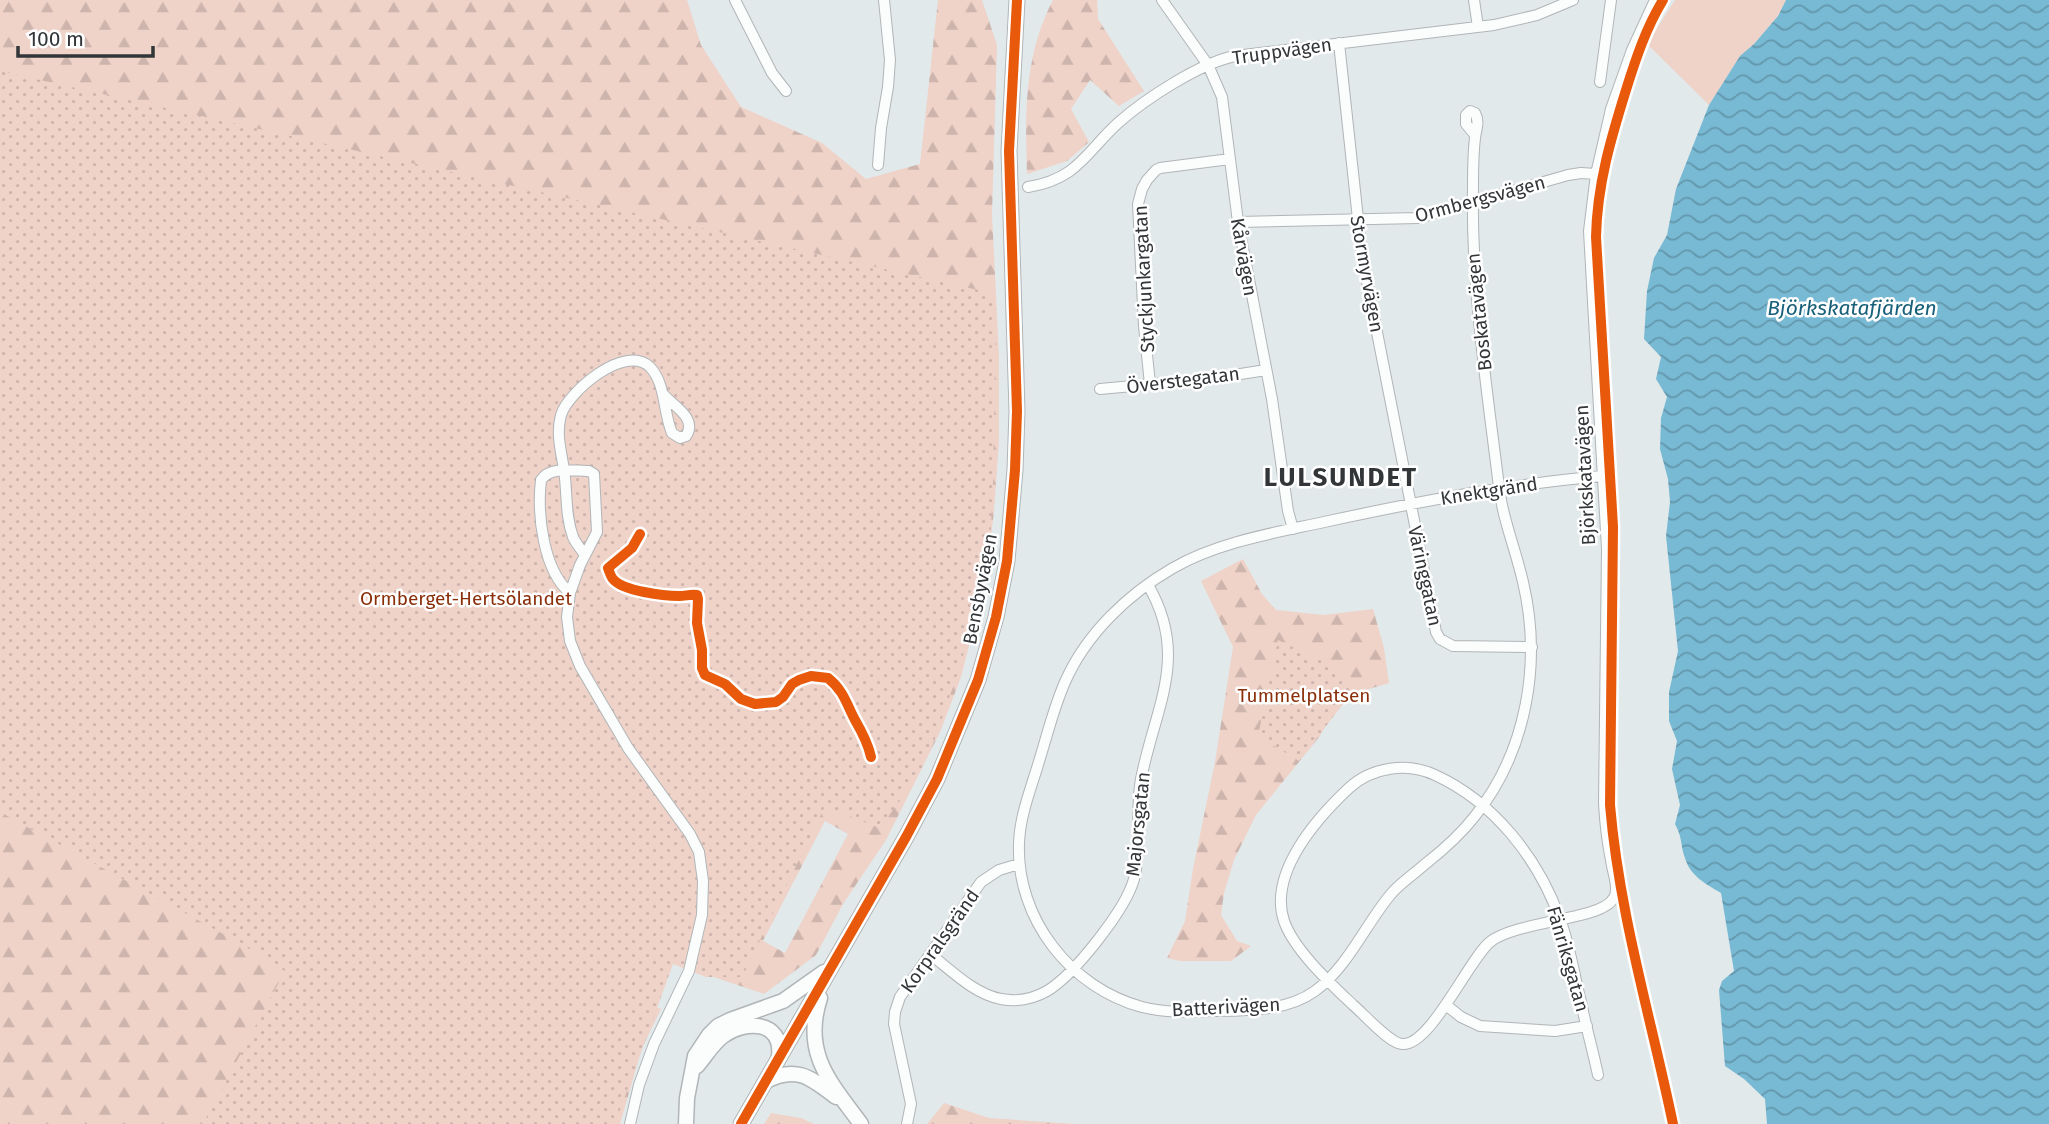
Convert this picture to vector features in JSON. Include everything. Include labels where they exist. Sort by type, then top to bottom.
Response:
[{"type":"main road","name":"Bensbyvägen","points":[[741,1124],[937,779],[978,680],[999,603],[1007,561],[1016,434],[1009,151],[1017,0]]},
{"type":"main road","points":[[686,1124],[687,1098],[693,1069],[697,1051],[704,1040],[718,1026],[776,1004],[792,995],[822,974],[836,958]]},
{"type":"main road","points":[[836,958],[815,1010],[813,1037],[818,1059],[824,1070],[861,1124]]},
{"type":"main road","points":[[693,1069],[721,1037],[746,1026],[765,1027],[775,1034],[778,1059]]},
{"type":"main road","points":[[766,1081],[788,1072],[806,1076],[847,1106]]},
{"type":"street","points":[[735,0],[772,73],[786,91]]},
{"type":"street","points":[[878,165],[890,61],[884,0]]},
{"type":"street","points":[[1474,0],[1478,27]]},
{"type":"street","name":"Truppvägen","points":[[1028,187],[1069,172],[1086,158],[1116,124],[1140,105],[1208,65],[1235,56],[1478,27],[1537,15],[1573,0]]},
{"type":"street","points":[[1600,82],[1611,0]]},
{"type":"street","name":"Björkskatavägen","points":[[1412,1042],[1446,1005],[1480,953],[1491,942],[1507,932],[1603,908],[1614,899],[1616,890],[1604,803],[1607,584],[1590,252],[1591,205],[1611,109],[1642,26],[1655,0]]},
{"type":"street","name":"Kårvägen","points":[[1166,1],[1208,65],[1220,89],[1225,108],[1238,222],[1272,399],[1293,529]]},
{"type":"street","name":"Stormyrvägen","points":[[1339,43],[1362,257],[1410,503]]},
{"type":"street","name":"Boskatavägen","points":[[1475,135],[1473,256],[1476,304],[1499,488]]},
{"type":"street","name":"Styckjunkargatan","points":[[1150,384],[1138,211],[1142,189],[1152,173],[1160,168],[1230,159]]},
{"type":"street","name":"Ormbergsvägen","points":[[1238,222],[1418,218],[1568,175],[1596,174]]},
{"type":"street","points":[[585,555],[572,534],[567,507],[558,433],[564,407],[594,377],[626,359],[639,360],[649,366],[663,394]]},
{"type":"street","name":"Överstegatan","points":[[1100,389],[1209,379],[1266,370]]},
{"type":"street","points":[[570,593],[556,578],[544,540],[542,478],[546,473],[564,470],[589,471],[594,474],[598,527],[570,593],[568,629],[580,666],[634,758],[690,834],[702,866],[702,915],[692,957],[677,997],[653,1044],[630,1124]]},
{"type":"street","name":"Knektgränd","points":[[1293,529],[1410,503],[1499,488],[1603,476]]},
{"type":"street","name":"Batterivägen","points":[[1293,529],[1202,554],[1171,569],[1148,585],[1117,610],[1098,630],[1067,678],[1053,713],[1023,815],[1019,841],[1019,864],[1028,899],[1038,923],[1057,953],[1072,969],[1087,982],[1118,999],[1143,1008],[1169,1012],[1243,1010],[1288,1004],[1315,991],[1351,951],[1395,888],[1458,835],[1483,805],[1508,763],[1520,730],[1531,680],[1531,623],[1504,519],[1499,488]]},
{"type":"street","name":"Väringgatan","points":[[1410,503],[1434,625],[1440,639],[1453,646],[1532,647]]},
{"type":"street","name":"Majorsgatan","points":[[930,954],[985,994],[1009,1000],[1026,999],[1054,986],[1072,969],[1098,939],[1122,904],[1135,874],[1139,792],[1164,694],[1168,665],[1164,626],[1148,585]]},
{"type":"street","name":"Fänriksgatan","points":[[1412,1042],[1403,1044],[1392,1040],[1328,979],[1296,942],[1284,920],[1281,896],[1285,873],[1294,853],[1320,820],[1351,786],[1374,772],[1395,768],[1424,770],[1454,784],[1483,805],[1531,861],[1560,919],[1598,1075]]},
{"type":"street","name":"Korpralsgränd","points":[[907,1124],[911,1104],[894,1016],[900,997],[981,882],[999,870],[1019,864]]},
{"type":"street","points":[[1446,1005],[1461,1017],[1480,1026],[1555,1031],[1587,1026]]},
{"type":"green space","name":"Ormberget-Hertsölandet","points":[[0,0],[687,0],[701,45],[741,107],[822,143],[866,179],[920,164],[938,0],[982,0],[997,45],[992,214],[999,356],[999,442],[988,563],[976,619],[961,677],[940,732],[886,840],[843,904],[816,955],[764,994],[616,944],[0,377]],"holes":[[[825,821],[848,834],[785,953],[763,941]]]},
{"type":"green space","points":[[1053,0],[1097,0],[1098,19],[1144,91],[1119,106],[1090,80],[1071,109],[1089,142],[1067,161],[1027,174],[1028,85],[1036,42]]},
{"type":"green space","points":[[1675,0],[1786,0],[1778,16],[1740,56],[1709,105],[1647,44]]},
{"type":"green space","name":"Ormberget-Hertsölandet","points":[[0,71],[996,294],[990,545],[961,664],[932,747],[917,778],[879,828],[825,806],[742,977],[706,977],[673,964],[615,1124],[203,1124],[285,971],[236,941],[0,812]]},
{"type":"green space","points":[[0,472],[580,981],[661,1009],[642,1048],[620,1124],[0,1124]]},
{"type":"green space","points":[[1243,559],[1262,594],[1276,610],[1324,615],[1373,609],[1384,648],[1389,683],[1353,694],[1330,717],[1320,736],[1256,815],[1234,860],[1224,893],[1221,915],[1237,941],[1251,946],[1231,961],[1180,961],[1167,958],[1185,921],[1215,762],[1233,647],[1201,581]]},
{"type":"green space","name":"Tummelplatsen","points":[[1278,640],[1322,661],[1354,690],[1299,761],[1258,736]]},
{"type":"green space","points":[[944,1103],[989,1118],[1075,1124],[927,1124]]},
{"type":"green space","points":[[771,1113],[801,1118],[814,1124],[764,1124]]},
{"type":"water","name":"Björkskatafjärden","points":[[1786,0],[2049,0],[2049,1124],[1767,1124],[1765,1099],[1725,1066],[1719,990],[1722,981],[1734,971],[1721,893],[1699,879],[1687,864],[1675,824],[1680,805],[1672,769],[1677,741],[1669,721],[1669,692],[1678,651],[1666,536],[1670,502],[1668,479],[1660,449],[1661,418],[1667,397],[1656,379],[1661,357],[1644,339],[1647,291],[1654,258],[1667,235],[1676,189],[1709,105],[1740,56],[1778,16]]},
{"type":"cycle path","points":[[741,1124],[937,779],[978,680],[996,617],[1007,561],[1015,470],[1017,411],[1009,151],[1017,0]]},
{"type":"cycle path","points":[[1663,0],[1642,44],[1615,126],[1602,180],[1596,237],[1613,527],[1610,805],[1628,925],[1673,1124]]},
{"type":"cycle path","points":[[640,534],[632,548],[608,568],[611,575],[625,587],[644,592],[673,596],[697,595],[697,623],[705,675],[725,684],[741,699],[755,704],[776,702],[799,680],[811,676],[828,678],[844,698],[871,757]]},
{"type":"district","name":"LULSUNDET","points":[[1341,477]]}]
